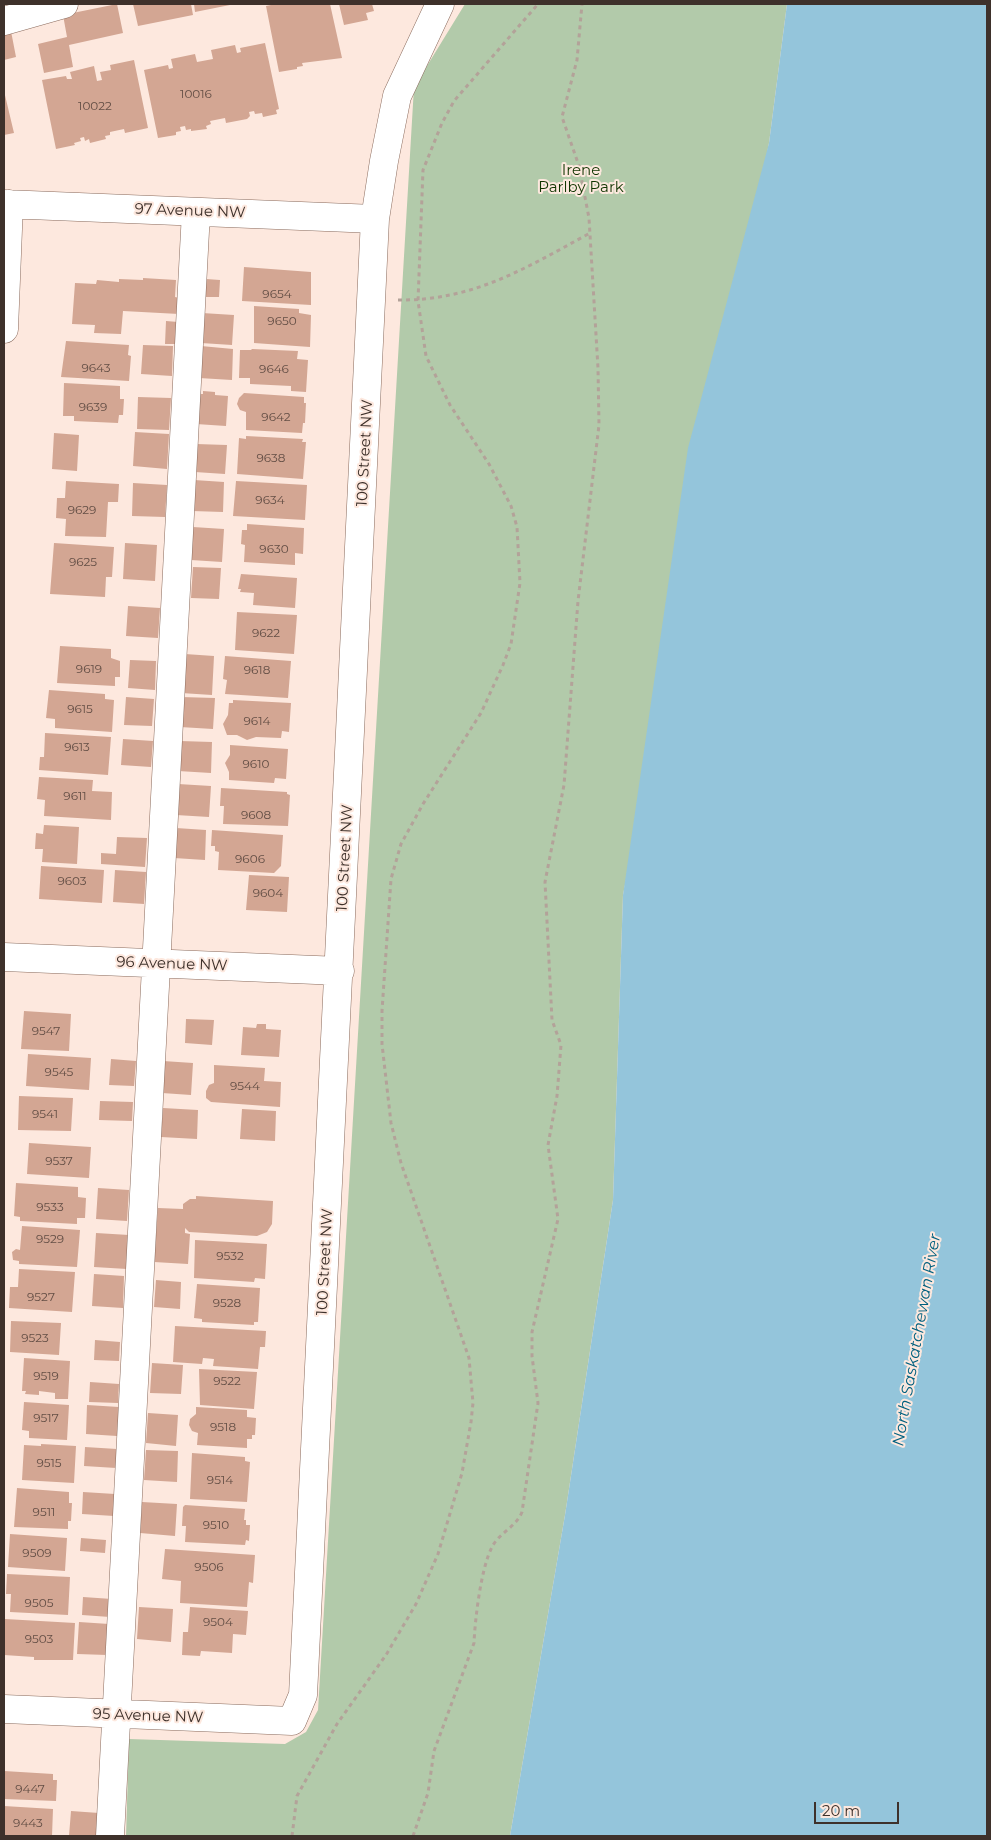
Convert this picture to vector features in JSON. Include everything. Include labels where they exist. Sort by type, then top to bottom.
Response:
[{"type":"street","points":[[4,21],[64,4]]},
{"type":"street","name":"100 Street NW","points":[[292,1721],[303,1694],[340,971],[375,219],[382,170],[397,96],[440,4]]},
{"type":"street","points":[[4,329],[7,204]]},
{"type":"street","name":"97 Avenue NW","points":[[7,204],[375,219]]},
{"type":"street","points":[[110,1836],[196,212]]},
{"type":"street","name":"96 Avenue NW","points":[[4,957],[340,971]]},
{"type":"street","name":"95 Avenue NW","points":[[4,1709],[292,1721]]},
{"type":"path","points":[[292,1836],[297,1796],[337,1724],[386,1655],[416,1604],[438,1554],[462,1473],[471,1422],[473,1403],[469,1358],[401,1163],[390,1122],[382,1044],[385,944],[390,879],[402,844],[422,804],[481,713],[511,644],[517,613],[520,559],[517,527],[511,506],[489,464],[450,404],[426,356],[418,301],[423,170],[454,101],[538,4]]},
{"type":"path","points":[[413,1836],[428,1793],[434,1751],[474,1643],[475,1626],[491,1548],[520,1519],[522,1512],[538,1403],[532,1356],[532,1332],[558,1219],[548,1145],[557,1096],[560,1045],[552,1020],[545,882],[564,785],[578,602],[599,425],[598,368],[590,233],[579,166],[562,117],[577,60],[582,4]]},
{"type":"path","points":[[372,299],[418,301],[487,285],[546,259],[590,233]]},
{"type":"green space","name":"Irene Parlby Park","points":[[465,4],[787,4],[769,143],[623,895],[613,1200],[565,1515],[510,1836],[126,1836],[129,1739],[285,1744],[306,1732],[318,1710],[414,87]]},
{"type":"water","name":"North Saskatchewan River","points":[[787,4],[987,4],[987,1836],[510,1836],[565,1515],[613,1200],[623,895],[688,448],[769,143]]},
{"type":"building","points":[[117,4],[123,33],[69,45],[73,67],[44,73],[38,44],[67,37],[63,15]]},
{"type":"building","points":[[133,4],[191,4],[193,15],[138,26]]},
{"type":"building","points":[[194,4],[230,4],[230,5],[195,12]]},
{"type":"building","points":[[276,4],[330,4],[342,58],[302,63],[303,66],[297,67],[297,69],[279,72],[266,6]]},
{"type":"building","points":[[339,4],[372,4],[374,11],[366,13],[368,20],[344,25]]},
{"type":"building","points":[[10,26],[16,57],[4,60],[4,28]]},
{"type":"building","points":[[265,43],[279,109],[276,110],[277,114],[263,117],[262,113],[255,114],[254,111],[249,112],[250,116],[247,119],[226,123],[225,118],[210,121],[211,124],[206,126],[207,129],[191,131],[191,129],[186,130],[185,126],[180,127],[181,131],[176,132],[176,135],[158,138],[144,70],[168,65],[169,69],[173,68],[171,59],[195,54],[197,62],[213,59],[211,50],[235,45],[237,53],[241,52],[240,48]]},
{"type":"building","points":[[134,60],[148,128],[125,133],[124,129],[110,132],[110,135],[105,136],[106,139],[90,143],[89,139],[85,141],[84,137],[80,138],[81,141],[74,143],[75,145],[56,149],[42,80],[66,76],[67,79],[72,79],[70,72],[94,66],[97,81],[102,80],[100,72],[111,70],[110,65]]},
{"type":"building","points":[[4,91],[14,133],[4,135]]},
{"type":"building","points":[[244,267],[311,272],[311,305],[242,301]]},
{"type":"building","points":[[143,278],[176,280],[175,297],[180,298],[179,314],[123,311],[121,334],[94,333],[95,325],[72,324],[75,283],[96,284],[97,280],[119,282],[119,279],[143,280]]},
{"type":"building","points":[[206,279],[220,280],[219,297],[205,297]]},
{"type":"building","points":[[254,306],[299,309],[299,313],[311,315],[310,347],[254,343]]},
{"type":"building","points":[[202,313],[234,315],[232,345],[201,343]]},
{"type":"building","points":[[166,321],[178,322],[176,344],[165,344]]},
{"type":"building","points":[[66,341],[129,345],[128,355],[131,356],[129,381],[61,377]]},
{"type":"building","points":[[143,345],[173,346],[172,376],[141,374]]},
{"type":"building","points":[[201,346],[233,349],[232,380],[199,378]]},
{"type":"building","points":[[240,350],[298,351],[297,359],[308,360],[306,392],[291,391],[291,386],[250,384],[250,378],[239,378]]},
{"type":"building","points":[[64,383],[120,386],[120,399],[124,399],[123,415],[119,415],[118,423],[74,421],[74,416],[63,416]]},
{"type":"building","points":[[203,391],[215,392],[215,395],[228,396],[226,426],[196,424],[198,394],[203,394]]},
{"type":"building","points":[[244,393],[304,397],[304,403],[306,403],[305,423],[303,423],[302,433],[246,430],[246,412],[240,410],[237,404],[239,398]]},
{"type":"building","points":[[138,397],[171,398],[169,430],[137,429]]},
{"type":"building","points":[[135,432],[169,434],[167,469],[133,466]]},
{"type":"building","points":[[54,433],[79,435],[77,471],[52,469]]},
{"type":"building","points":[[246,436],[303,439],[302,442],[306,442],[303,479],[237,474],[239,438],[246,439]]},
{"type":"building","points":[[196,444],[227,445],[225,474],[195,472]]},
{"type":"building","points":[[194,480],[224,482],[223,512],[192,511]]},
{"type":"building","points":[[66,481],[119,484],[118,502],[108,502],[106,537],[65,536],[66,519],[56,518],[57,498],[65,498]]},
{"type":"building","points":[[236,481],[307,485],[305,520],[233,516]]},
{"type":"building","points":[[133,483],[167,485],[165,517],[132,516]]},
{"type":"building","points":[[247,524],[304,528],[303,554],[295,553],[295,565],[244,562],[245,545],[241,544],[242,530],[247,530]]},
{"type":"building","points":[[193,527],[224,529],[222,562],[191,560]]},
{"type":"building","points":[[54,543],[114,547],[112,577],[106,577],[105,597],[50,594]]},
{"type":"building","points":[[125,543],[157,545],[155,581],[123,579]]},
{"type":"building","points":[[193,567],[221,568],[219,599],[191,598]]},
{"type":"building","points":[[241,574],[297,578],[295,608],[253,605],[254,593],[240,592],[241,589],[238,589]]},
{"type":"building","points":[[128,606],[160,608],[158,638],[126,636]]},
{"type":"building","points":[[237,612],[297,615],[294,654],[235,650]]},
{"type":"building","points":[[60,646],[111,649],[111,658],[120,661],[120,677],[115,677],[115,686],[57,683]]},
{"type":"building","points":[[185,654],[214,656],[212,695],[181,693]]},
{"type":"building","points":[[225,656],[291,661],[288,698],[225,694],[227,680],[223,679]]},
{"type":"building","points":[[130,660],[156,661],[155,690],[128,688]]},
{"type":"building","points":[[49,690],[105,694],[105,699],[114,700],[112,732],[55,728],[55,719],[46,718]]},
{"type":"building","points":[[126,697],[154,699],[152,726],[124,725]]},
{"type":"building","points":[[181,697],[215,698],[213,729],[180,727]]},
{"type":"building","points":[[233,700],[291,703],[289,732],[282,731],[281,738],[256,737],[247,740],[237,735],[227,735],[223,724],[228,715],[229,703],[233,703]]},
{"type":"building","points":[[45,733],[111,737],[108,775],[39,770],[40,757],[44,757]]},
{"type":"building","points":[[123,739],[153,741],[151,767],[121,765]]},
{"type":"building","points":[[180,741],[212,742],[211,773],[178,771]]},
{"type":"building","points":[[230,745],[288,749],[286,779],[275,778],[274,783],[229,780],[229,772],[225,763],[230,755]]},
{"type":"building","points":[[39,777],[93,780],[92,791],[112,792],[111,820],[44,816],[45,800],[37,799]]},
{"type":"building","points":[[178,784],[211,786],[209,817],[176,815]]},
{"type":"building","points":[[221,788],[287,792],[290,795],[288,826],[223,824],[224,806],[220,806]]},
{"type":"building","points":[[44,825],[79,827],[77,864],[42,862],[43,849],[35,849],[36,833],[43,834]]},
{"type":"building","points":[[176,828],[206,830],[205,860],[174,858]]},
{"type":"building","points":[[212,830],[283,835],[281,866],[274,873],[218,870],[219,852],[215,851],[215,846],[211,846]]},
{"type":"building","points":[[117,837],[147,838],[145,867],[101,864],[101,853],[116,854]]},
{"type":"building","points":[[41,866],[104,870],[102,903],[39,899]]},
{"type":"building","points":[[115,870],[146,872],[144,904],[113,902]]},
{"type":"building","points":[[249,875],[289,877],[287,912],[246,910]]},
{"type":"building","points":[[24,1011],[71,1014],[69,1051],[21,1049]]},
{"type":"building","points":[[186,1019],[214,1020],[212,1045],[185,1043]]},
{"type":"building","points":[[257,1024],[266,1024],[266,1029],[281,1030],[279,1057],[241,1055],[243,1027],[256,1028]]},
{"type":"building","points":[[28,1054],[91,1058],[89,1090],[26,1086]]},
{"type":"building","points":[[111,1059],[136,1061],[134,1086],[109,1085]]},
{"type":"building","points":[[163,1061],[193,1063],[191,1095],[162,1093]]},
{"type":"building","points":[[214,1065],[265,1068],[264,1081],[281,1082],[280,1107],[211,1102],[206,1098],[206,1091],[209,1085],[214,1083]]},
{"type":"building","points":[[19,1096],[73,1098],[71,1131],[18,1130]]},
{"type":"building","points":[[100,1101],[133,1102],[132,1121],[99,1120]]},
{"type":"building","points":[[163,1108],[198,1110],[197,1139],[161,1137]]},
{"type":"building","points":[[242,1109],[276,1111],[275,1141],[240,1139]]},
{"type":"building","points":[[29,1143],[91,1147],[89,1178],[27,1174]]},
{"type":"building","points":[[16,1183],[78,1187],[78,1197],[86,1198],[85,1218],[77,1218],[77,1224],[20,1221],[20,1217],[14,1216]]},
{"type":"building","points":[[98,1188],[129,1190],[127,1221],[96,1219]]},
{"type":"building","points":[[196,1196],[273,1201],[272,1224],[267,1232],[257,1236],[189,1232],[185,1228],[185,1233],[190,1234],[188,1264],[154,1262],[158,1208],[183,1209],[183,1204],[190,1199],[196,1199]]},
{"type":"building","points":[[22,1226],[80,1230],[77,1267],[19,1264],[19,1261],[13,1260],[12,1252],[16,1249],[20,1250]]},
{"type":"building","points":[[96,1233],[129,1235],[127,1269],[94,1267]]},
{"type":"building","points":[[195,1240],[267,1244],[265,1279],[255,1278],[254,1282],[194,1278]]},
{"type":"building","points":[[19,1269],[75,1272],[72,1312],[9,1308],[10,1287],[18,1287]]},
{"type":"building","points":[[94,1274],[124,1276],[123,1308],[92,1306]]},
{"type":"building","points":[[156,1280],[181,1282],[180,1309],[154,1307]]},
{"type":"building","points":[[197,1284],[260,1288],[258,1322],[254,1322],[254,1325],[202,1322],[202,1319],[194,1318]]},
{"type":"building","points":[[11,1321],[61,1323],[59,1355],[10,1352]]},
{"type":"building","points":[[175,1326],[266,1331],[265,1347],[260,1347],[258,1369],[213,1366],[214,1359],[203,1358],[202,1364],[173,1362]]},
{"type":"building","points":[[95,1340],[120,1342],[119,1361],[94,1360]]},
{"type":"building","points":[[24,1358],[70,1361],[68,1399],[55,1399],[55,1393],[39,1391],[39,1395],[25,1394],[26,1391],[22,1391]]},
{"type":"building","points":[[152,1363],[183,1365],[181,1394],[150,1393]]},
{"type":"building","points":[[199,1369],[257,1372],[254,1409],[200,1405]]},
{"type":"building","points":[[90,1382],[119,1384],[118,1403],[89,1402]]},
{"type":"building","points":[[24,1402],[69,1405],[67,1440],[29,1438],[29,1431],[22,1430]]},
{"type":"building","points":[[87,1405],[119,1407],[117,1436],[86,1434]]},
{"type":"building","points":[[196,1407],[247,1410],[247,1417],[256,1418],[255,1435],[252,1435],[252,1439],[247,1439],[247,1448],[197,1445],[198,1433],[192,1431],[189,1425],[190,1419],[196,1414]]},
{"type":"building","points":[[148,1413],[178,1415],[176,1446],[146,1443]]},
{"type":"building","points":[[41,1444],[76,1446],[74,1483],[22,1480],[24,1445],[41,1446]]},
{"type":"building","points":[[85,1447],[117,1449],[116,1468],[84,1466]]},
{"type":"building","points":[[146,1450],[178,1451],[177,1482],[144,1480]]},
{"type":"building","points":[[192,1453],[245,1457],[245,1461],[250,1462],[247,1502],[190,1499]]},
{"type":"building","points":[[17,1488],[69,1492],[69,1503],[72,1503],[71,1521],[68,1521],[68,1529],[14,1527]]},
{"type":"building","points":[[83,1492],[115,1494],[114,1516],[82,1514]]},
{"type":"building","points":[[142,1502],[177,1504],[175,1536],[140,1533]]},
{"type":"building","points":[[185,1505],[245,1509],[244,1520],[246,1520],[246,1525],[250,1525],[249,1541],[246,1540],[245,1545],[185,1542],[186,1526],[182,1526],[183,1507]]},
{"type":"building","points":[[10,1534],[67,1538],[65,1571],[8,1567]]},
{"type":"building","points":[[81,1538],[106,1540],[105,1553],[80,1551]]},
{"type":"building","points":[[165,1549],[255,1555],[253,1583],[249,1582],[247,1607],[180,1603],[181,1581],[162,1579]]},
{"type":"building","points":[[7,1574],[70,1577],[68,1615],[10,1612],[11,1594],[6,1594]]},
{"type":"building","points":[[83,1597],[112,1599],[110,1617],[82,1615]]},
{"type":"building","points":[[139,1607],[173,1609],[171,1642],[137,1639]]},
{"type":"building","points":[[190,1607],[248,1611],[246,1635],[233,1634],[232,1653],[201,1651],[200,1656],[182,1655],[183,1632],[188,1632]]},
{"type":"building","points":[[5,1619],[75,1623],[73,1660],[34,1660],[34,1657],[4,1655]]},
{"type":"building","points":[[79,1622],[109,1624],[107,1655],[77,1654]]},
{"type":"building","points":[[4,1771],[53,1774],[53,1780],[57,1780],[56,1801],[4,1799]]},
{"type":"building","points":[[4,1806],[53,1809],[52,1836],[4,1836]]},
{"type":"building","points":[[71,1811],[99,1813],[97,1836],[69,1836]]}]
